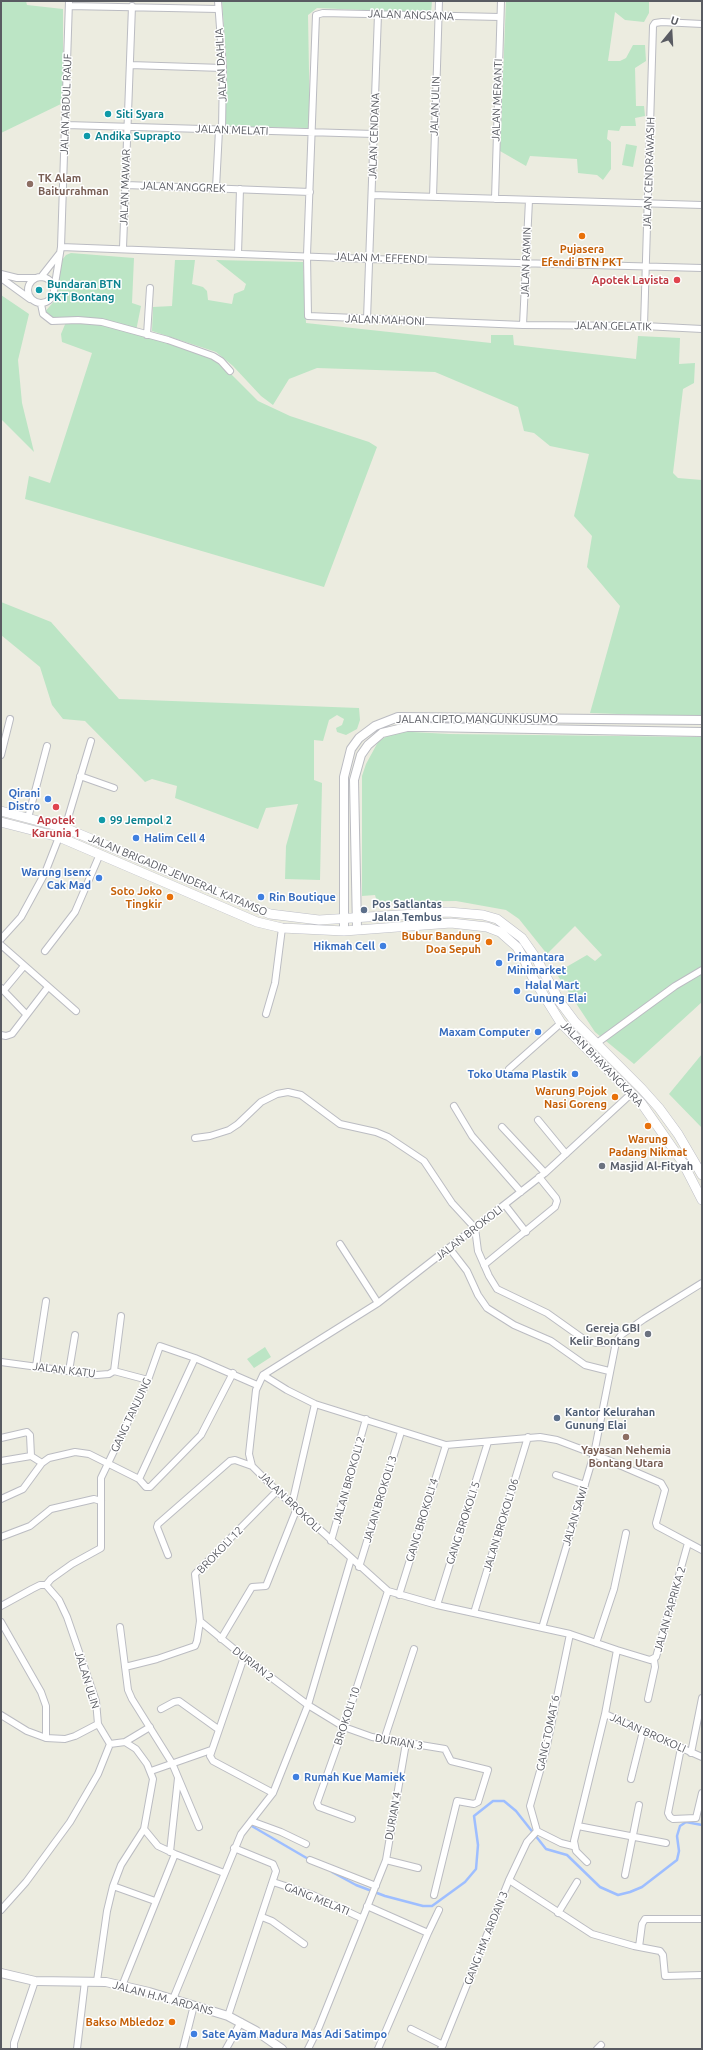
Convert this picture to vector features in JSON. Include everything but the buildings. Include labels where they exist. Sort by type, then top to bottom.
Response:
[{"type":"main road","name":"JALAN BRIGADIR JENDERAL KATAMSO","points":[[1,811],[65,828],[270,914],[319,920],[358,917]]},
{"type":"main road","name":"JALAN BRIGADIR JENDERAL KATAMSO","points":[[1,822],[59,838],[100,854],[257,922],[282,928],[344,931],[357,929]]},
{"type":"main road","points":[[132,868],[136,858]]},
{"type":"main road","name":"JALAN BHAYANGKARA","points":[[358,917],[448,912],[483,915],[497,920],[522,938],[536,958],[560,1002],[576,1022],[658,1108],[678,1134],[702,1175]]},
{"type":"main road","name":"JALAN BHAYANGKARA","points":[[357,929],[451,923],[487,927],[500,932],[516,947],[561,1023],[632,1093],[664,1134],[683,1163],[702,1200]]},
{"type":"street","name":"JALAN DAHLIA","points":[[216,188],[221,130],[223,68],[218,1]]},
{"type":"street","name":"JALAN ULIN","points":[[433,197],[439,1]]},
{"type":"street","name":"JALAN MERANTI","points":[[495,199],[501,1]]},
{"type":"street","points":[[69,3],[218,10]]},
{"type":"street","name":"JALAN ABDUL RAUF","points":[[54,290],[61,246],[69,3]]},
{"type":"street","name":"JALAN MAWAR","points":[[123,248],[126,185],[126,128],[132,6]]},
{"type":"street","name":"JALAN ANGSANA","points":[[313,131],[315,18],[319,13],[500,17]]},
{"type":"street","name":"JALAN CENDANA","points":[[367,319],[378,14]]},
{"type":"street","name":"JALAN CENDRAWASIH","points":[[644,326],[653,26],[659,23],[702,24]]},
{"type":"street","points":[[130,65],[223,68]]},
{"type":"street","name":"JALAN MELATI","points":[[66,125],[126,128],[313,131],[374,134]]},
{"type":"street","points":[[307,255],[313,131]]},
{"type":"street","name":"JALAN ANGGREK","points":[[126,185],[310,192]]},
{"type":"street","name":"JALAN ANGGREK","points":[[238,254],[240,189]]},
{"type":"street","points":[[372,195],[702,205]]},
{"type":"street","name":"JALAN RAMIN","points":[[523,325],[528,200]]},
{"type":"street","name":"JALAN M. EFFENDI","points":[[61,246],[238,254],[702,268]]},
{"type":"street","points":[[31,300],[28,296],[28,285],[38,277],[59,254]]},
{"type":"street","name":"JALAN MAHONI","points":[[307,255],[308,316],[523,325]]},
{"type":"street","points":[[1,274],[17,278],[38,277],[50,281],[54,290],[50,300],[41,304],[31,300],[1,278]]},
{"type":"street","points":[[147,335],[150,288]]},
{"type":"street","points":[[41,304],[43,314],[52,321],[91,320],[147,335],[213,356],[230,371]]},
{"type":"street","name":"JALAN GELATIK","points":[[523,325],[644,326],[702,329]]},
{"type":"street","name":"JALAN CIPTO MANGUNKUSUMO","points":[[344,931],[344,777],[351,749],[368,730],[385,721],[398,717],[702,720]]},
{"type":"street","points":[[1,755],[10,719]]},
{"type":"street","points":[[626,719],[626,731]]},
{"type":"street","name":"JALAN CIPTO MANGUNKUSUMO","points":[[357,929],[358,917],[354,780],[361,756],[368,745],[382,734],[407,727],[702,732]]},
{"type":"street","points":[[65,828],[91,741]]},
{"type":"street","points":[[28,818],[47,746]]},
{"type":"street","points":[[80,776],[114,788]]},
{"type":"street","points":[[1,939],[21,917],[44,873],[59,838]]},
{"type":"street","points":[[45,951],[75,912],[100,854]]},
{"type":"street","points":[[266,1014],[275,983],[282,928]]},
{"type":"street","points":[[1,945],[76,1011]]},
{"type":"street","points":[[24,966],[2,989],[26,1014]]},
{"type":"street","points":[[597,1043],[675,986],[702,970]]},
{"type":"street","points":[[1,1035],[6,1036],[12,1034],[48,987]]},
{"type":"street","points":[[509,1069],[561,1023]]},
{"type":"street","points":[[195,1138],[220,1133],[233,1127],[261,1102],[277,1094],[288,1092],[297,1093],[307,1099],[340,1124],[381,1134],[416,1155],[429,1167],[452,1203],[475,1228],[478,1251],[489,1276],[500,1291],[547,1313],[585,1340],[596,1343],[615,1344],[621,1335],[644,1318],[702,1283]]},
{"type":"street","name":"JALAN BROKOLI","points":[[632,1093],[542,1175],[378,1304],[263,1375],[257,1385],[249,1454],[252,1466],[277,1491],[359,1567],[388,1591],[437,1605],[570,1634],[617,1650],[605,1714],[691,1753],[702,1756]]},
{"type":"street","points":[[454,1106],[472,1136],[521,1192]]},
{"type":"street","points":[[538,1120],[566,1154]]},
{"type":"street","points":[[484,1266],[553,1210],[557,1204],[556,1198],[542,1175],[502,1127]]},
{"type":"street","points":[[505,1205],[526,1232]]},
{"type":"street","points":[[340,1244],[378,1304]]},
{"type":"street","points":[[452,1247],[467,1271],[478,1295],[487,1308],[502,1319],[551,1341],[584,1365],[609,1371]]},
{"type":"street","points":[[36,1366],[46,1302]]},
{"type":"street","points":[[114,1371],[121,1316]]},
{"type":"street","points":[[69,1371],[75,1335]]},
{"type":"street","name":"JALAN SAWI","points":[[542,1628],[594,1454],[615,1344]]},
{"type":"street","name":"GANG TANJUNG","points":[[101,1501],[101,1480],[148,1380],[160,1346],[195,1358]]},
{"type":"street","points":[[139,1479],[195,1358],[233,1373],[257,1385]]},
{"type":"street","name":"JALAN KATU","points":[[1,1362],[107,1375],[114,1371],[148,1380]]},
{"type":"street","points":[[1,1499],[24,1489],[42,1464],[49,1458],[75,1452],[89,1454],[109,1463],[139,1479],[144,1486],[150,1487],[198,1439],[233,1373]]},
{"type":"street","points":[[263,1375],[287,1390],[315,1404],[446,1445],[528,1437],[549,1438],[594,1454],[661,1483],[665,1490],[656,1523],[657,1526],[702,1550]]},
{"type":"street","points":[[292,1504],[315,1404]]},
{"type":"street","name":"JALAN BROKOLI 2","points":[[331,1541],[366,1419]]},
{"type":"street","points":[[1,1438],[27,1432],[30,1435],[31,1456]]},
{"type":"street","name":"JALAN BROKOLI 3","points":[[359,1567],[401,1432]]},
{"type":"street","name":"JALAN BROKOLI 06","points":[[474,1613],[528,1437]]},
{"type":"street","name":"GANG BROKOLI 5","points":[[437,1605],[488,1442]]},
{"type":"street","name":"GANG BROKOLI 4","points":[[399,1595],[446,1445]]},
{"type":"street","points":[[1,1461],[31,1456],[42,1464]]},
{"type":"street","points":[[168,1555],[157,1527],[158,1524],[230,1461],[235,1460],[252,1466]]},
{"type":"street","points":[[556,1475],[585,1485]]},
{"type":"street","name":"BROKOLI 12","points":[[200,1621],[194,1577],[197,1572],[277,1491]]},
{"type":"street","points":[[1,1537],[30,1526],[51,1509],[94,1499],[101,1501],[101,1548],[72,1564],[51,1579],[46,1586],[40,1585],[1,1606]]},
{"type":"street","points":[[221,1639],[252,1587],[266,1586],[297,1508]]},
{"type":"street","points":[[596,1643],[614,1588],[626,1533]]},
{"type":"street","name":"JALAN PAPRIKA 2","points":[[617,1650],[654,1660],[688,1543]]},
{"type":"street","points":[[174,1999],[235,1846],[241,1834],[273,1793],[308,1705],[351,1559]]},
{"type":"street","name":"JALAN ULIN","points":[[1,1715],[27,1731],[46,1738],[65,1739],[98,1724],[96,1701],[67,1618],[59,1600],[46,1586]]},
{"type":"street","name":"BROKOLI 10","points":[[352,1819],[319,1807],[317,1803],[344,1727],[388,1591]]},
{"type":"street","points":[[125,1666],[157,1659],[194,1646],[197,1641],[200,1621]]},
{"type":"street","name":"DURIAN 2","points":[[200,1621],[244,1657],[308,1705]]},
{"type":"street","points":[[1,1622],[41,1692],[46,1706],[46,1738]]},
{"type":"street","points":[[120,1627],[128,1690],[179,1776],[199,1827]]},
{"type":"street","name":"GANG TOMAT 6","points":[[535,1833],[530,1806],[546,1750],[570,1634]]},
{"type":"street","points":[[384,1740],[414,1649]]},
{"type":"street","points":[[244,1657],[210,1750],[210,1756],[213,1761],[273,1793]]},
{"type":"street","points":[[648,1699],[655,1667],[654,1660]]},
{"type":"street","points":[[691,1753],[702,1698]]},
{"type":"street","points":[[160,1709],[179,1701],[218,1729]]},
{"type":"street","name":"DURIAN 3","points":[[308,1705],[344,1727],[360,1734],[384,1740],[445,1750],[451,1761],[489,1772],[478,1802],[474,1804],[457,1801],[434,1895]]},
{"type":"street","points":[[573,1846],[605,1714]]},
{"type":"street","points":[[98,1724],[110,1744]]},
{"type":"street","points":[[110,1744],[124,1742],[150,1727]]},
{"type":"street","points":[[631,1778],[644,1731]]},
{"type":"street","points":[[97,1981],[113,1886],[121,1865],[144,1829],[152,1790],[153,1779],[151,1771],[136,1749],[124,1742]]},
{"type":"street","name":"DURIAN 4","points":[[308,2049],[386,1860],[406,1743]]},
{"type":"street","points":[[1,1910],[26,1882],[70,1822],[98,1774],[110,1744]]},
{"type":"street","points":[[681,1748],[668,1813],[670,1817],[673,1819],[696,1818],[702,1792]]},
{"type":"street","points":[[151,1771],[210,1750]]},
{"type":"street","points":[[122,1986],[172,1853],[179,1776]]},
{"type":"street","points":[[625,1874],[639,1805]]},
{"type":"street","points":[[251,1821],[281,1832],[306,1844]]},
{"type":"street","points":[[578,1826],[666,1843]]},
{"type":"street","points":[[144,1829],[155,1843],[172,1853],[224,1872]]},
{"type":"street","points":[[535,1833],[573,1846],[587,1862]]},
{"type":"street","name":"GANG HM. ARDAN 3","points":[[442,2047],[509,1880],[527,1842],[535,1833]]},
{"type":"street","points":[[228,2016],[276,1871],[273,1864],[235,1846]]},
{"type":"street","points":[[310,1860],[376,1886]]},
{"type":"street","points":[[386,1860],[418,1868]]},
{"type":"street","points":[[509,1880],[592,1934],[662,1952],[665,1976],[702,1975]]},
{"type":"street","name":"GANG MELATI","points":[[273,1882],[326,1901],[361,1918]]},
{"type":"street","points":[[558,1913],[576,1882]]},
{"type":"street","points":[[113,1886],[155,1901]]},
{"type":"street","points":[[366,1906],[428,1933]]},
{"type":"street","points":[[378,2049],[438,1910]]},
{"type":"street","points":[[262,1917],[272,1921],[304,1944]]},
{"type":"street","points":[[640,1947],[642,1924],[645,1919],[702,1919]]},
{"type":"street","name":"JALAN H.M. ARDANS","points":[[1,1973],[35,1981],[97,1981],[174,1999],[242,2022],[282,2049]]},
{"type":"street","points":[[14,2049],[14,2043],[35,1981]]},
{"type":"street","points":[[77,2049],[85,1981]]},
{"type":"street","points":[[183,2049],[194,2005]]},
{"type":"street","points":[[226,2049],[242,2022]]},
{"type":"street","points":[[411,2029],[442,2047]]},
{"type":"green space","points":[[1,1],[26,1],[27,5],[63,9],[63,103],[1,133]]},
{"type":"green space","points":[[222,1],[432,1],[431,13],[317,8],[308,15],[310,128],[225,127],[227,68]]},
{"type":"green space","points":[[506,1],[649,1],[649,13],[644,22],[625,20],[615,12],[608,61],[620,61],[626,58],[633,45],[645,45],[646,61],[635,68],[636,106],[644,106],[645,116],[635,118],[636,126],[621,126],[619,131],[608,130],[607,139],[611,142],[611,169],[603,180],[597,175],[578,173],[577,159],[530,156],[526,166],[500,151]]},
{"type":"green space","points":[[626,144],[637,146],[633,167],[622,165]]},
{"type":"green space","points":[[71,253],[134,258],[132,303],[141,306],[136,331],[213,356],[258,401],[290,416],[369,442],[377,447],[324,587],[25,499],[29,476],[50,483],[92,353],[62,342],[61,334],[66,322],[56,322],[43,314],[56,299],[62,260],[66,255]]},
{"type":"green space","points":[[175,260],[195,260],[192,284],[203,287],[207,291],[208,300],[232,304],[234,294],[244,290],[246,284],[216,260],[303,262],[306,323],[491,343],[491,335],[513,335],[514,345],[636,359],[638,336],[680,338],[679,364],[695,363],[694,383],[683,389],[673,473],[678,478],[702,480],[702,717],[590,713],[620,606],[587,567],[592,536],[574,516],[589,454],[550,446],[534,433],[524,431],[518,407],[435,372],[317,368],[289,379],[273,405],[261,396],[233,366],[216,352],[152,331],[153,307],[172,306]]},
{"type":"green space","points":[[1,295],[29,314],[18,360],[22,403],[34,452],[1,419]]},
{"type":"green space","points":[[1,602],[51,622],[119,699],[359,708],[360,720],[357,729],[346,735],[337,732],[336,728],[342,725],[344,719],[337,715],[329,720],[323,741],[314,740],[314,780],[322,783],[320,880],[285,879],[286,846],[298,804],[266,808],[258,829],[175,798],[177,786],[152,779],[145,782],[85,721],[63,719],[52,705],[40,667],[1,635]]},
{"type":"green space","points":[[394,731],[449,734],[702,737],[702,1002],[634,1064],[595,1032],[556,973],[587,955],[595,961],[602,955],[575,926],[547,954],[519,919],[506,910],[456,901],[377,902],[375,895],[362,896],[362,776],[366,764],[378,742]]},
{"type":"green space","points":[[702,1054],[702,1128],[669,1094]]},
{"type":"green space","points":[[265,1347],[271,1357],[254,1368],[247,1359]]},
{"type":"waterway","points":[[332,1872],[356,1885],[385,1896],[423,1906],[432,1906],[465,1882],[476,1869],[478,1845],[474,1816],[493,1801],[504,1801],[516,1811],[546,1849],[567,1855],[600,1887],[618,1895],[642,1887],[677,1860],[679,1851],[677,1836],[680,1826],[686,1822],[702,1825]]},
{"type":"waterway","points":[[250,1825],[310,1860]]},
{"type":"place","name":"Siti Syara","points":[[108,114]]},
{"type":"place","name":"Andika Suprapto","points":[[87,136]]},
{"type":"place","name":"TK Alam Baiturrahman","points":[[30,184]]},
{"type":"place","name":"Pujasera Efendi BTN PKT","points":[[582,236]]},
{"type":"place","name":"Apotek Lavista","points":[[677,280]]},
{"type":"place","name":"Bundaran BTN PKT Bontang","points":[[39,290]]},
{"type":"place","name":"Qirani Distro","points":[[48,799]]},
{"type":"place","name":"Apotek Karunia 1","points":[[56,807]]},
{"type":"place","name":"99 Jempol 2","points":[[102,820]]},
{"type":"place","name":"Halim Cell 4","points":[[136,838]]},
{"type":"place","name":"Warung Isenx Cak Mad","points":[[99,878]]},
{"type":"place","name":"Soto Joko Tingkir","points":[[170,897]]},
{"type":"place","name":"Rin Boutique","points":[[261,897]]},
{"type":"place","name":"Pos Satlantas Jalan Tembus","points":[[364,910]]},
{"type":"place","name":"Bubur Bandung Doa Sepuh","points":[[489,942]]},
{"type":"place","name":"Hikmah Cell","points":[[383,946]]},
{"type":"place","name":"Primantara Minimarket","points":[[499,963]]},
{"type":"place","name":"Halal Mart Gunung Elai","points":[[517,991]]},
{"type":"place","name":"Maxam Computer","points":[[538,1032]]},
{"type":"place","name":"Toko Utama Plastik","points":[[575,1074]]},
{"type":"place","name":"Warung Pojok Nasi Goreng","points":[[615,1097]]},
{"type":"place","name":"Warung Padang Nikmat","points":[[648,1126]]},
{"type":"place","name":"Masjid Al-Fityah","points":[[602,1166]]},
{"type":"place","name":"Gereja GBI Kelir Bontang","points":[[648,1334]]},
{"type":"place","name":"Kantor Kelurahan Gunung Elai","points":[[557,1418]]},
{"type":"place","name":"Yayasan Nehemia Bontang Utara","points":[[626,1437]]},
{"type":"place","name":"Rumah Kue Mamiek","points":[[296,1777]]},
{"type":"place","name":"Bakso Mbledoz","points":[[172,2022]]},
{"type":"place","name":"Sate Ayam Madura Mas Adi Satimpo","points":[[194,2034]]}]
